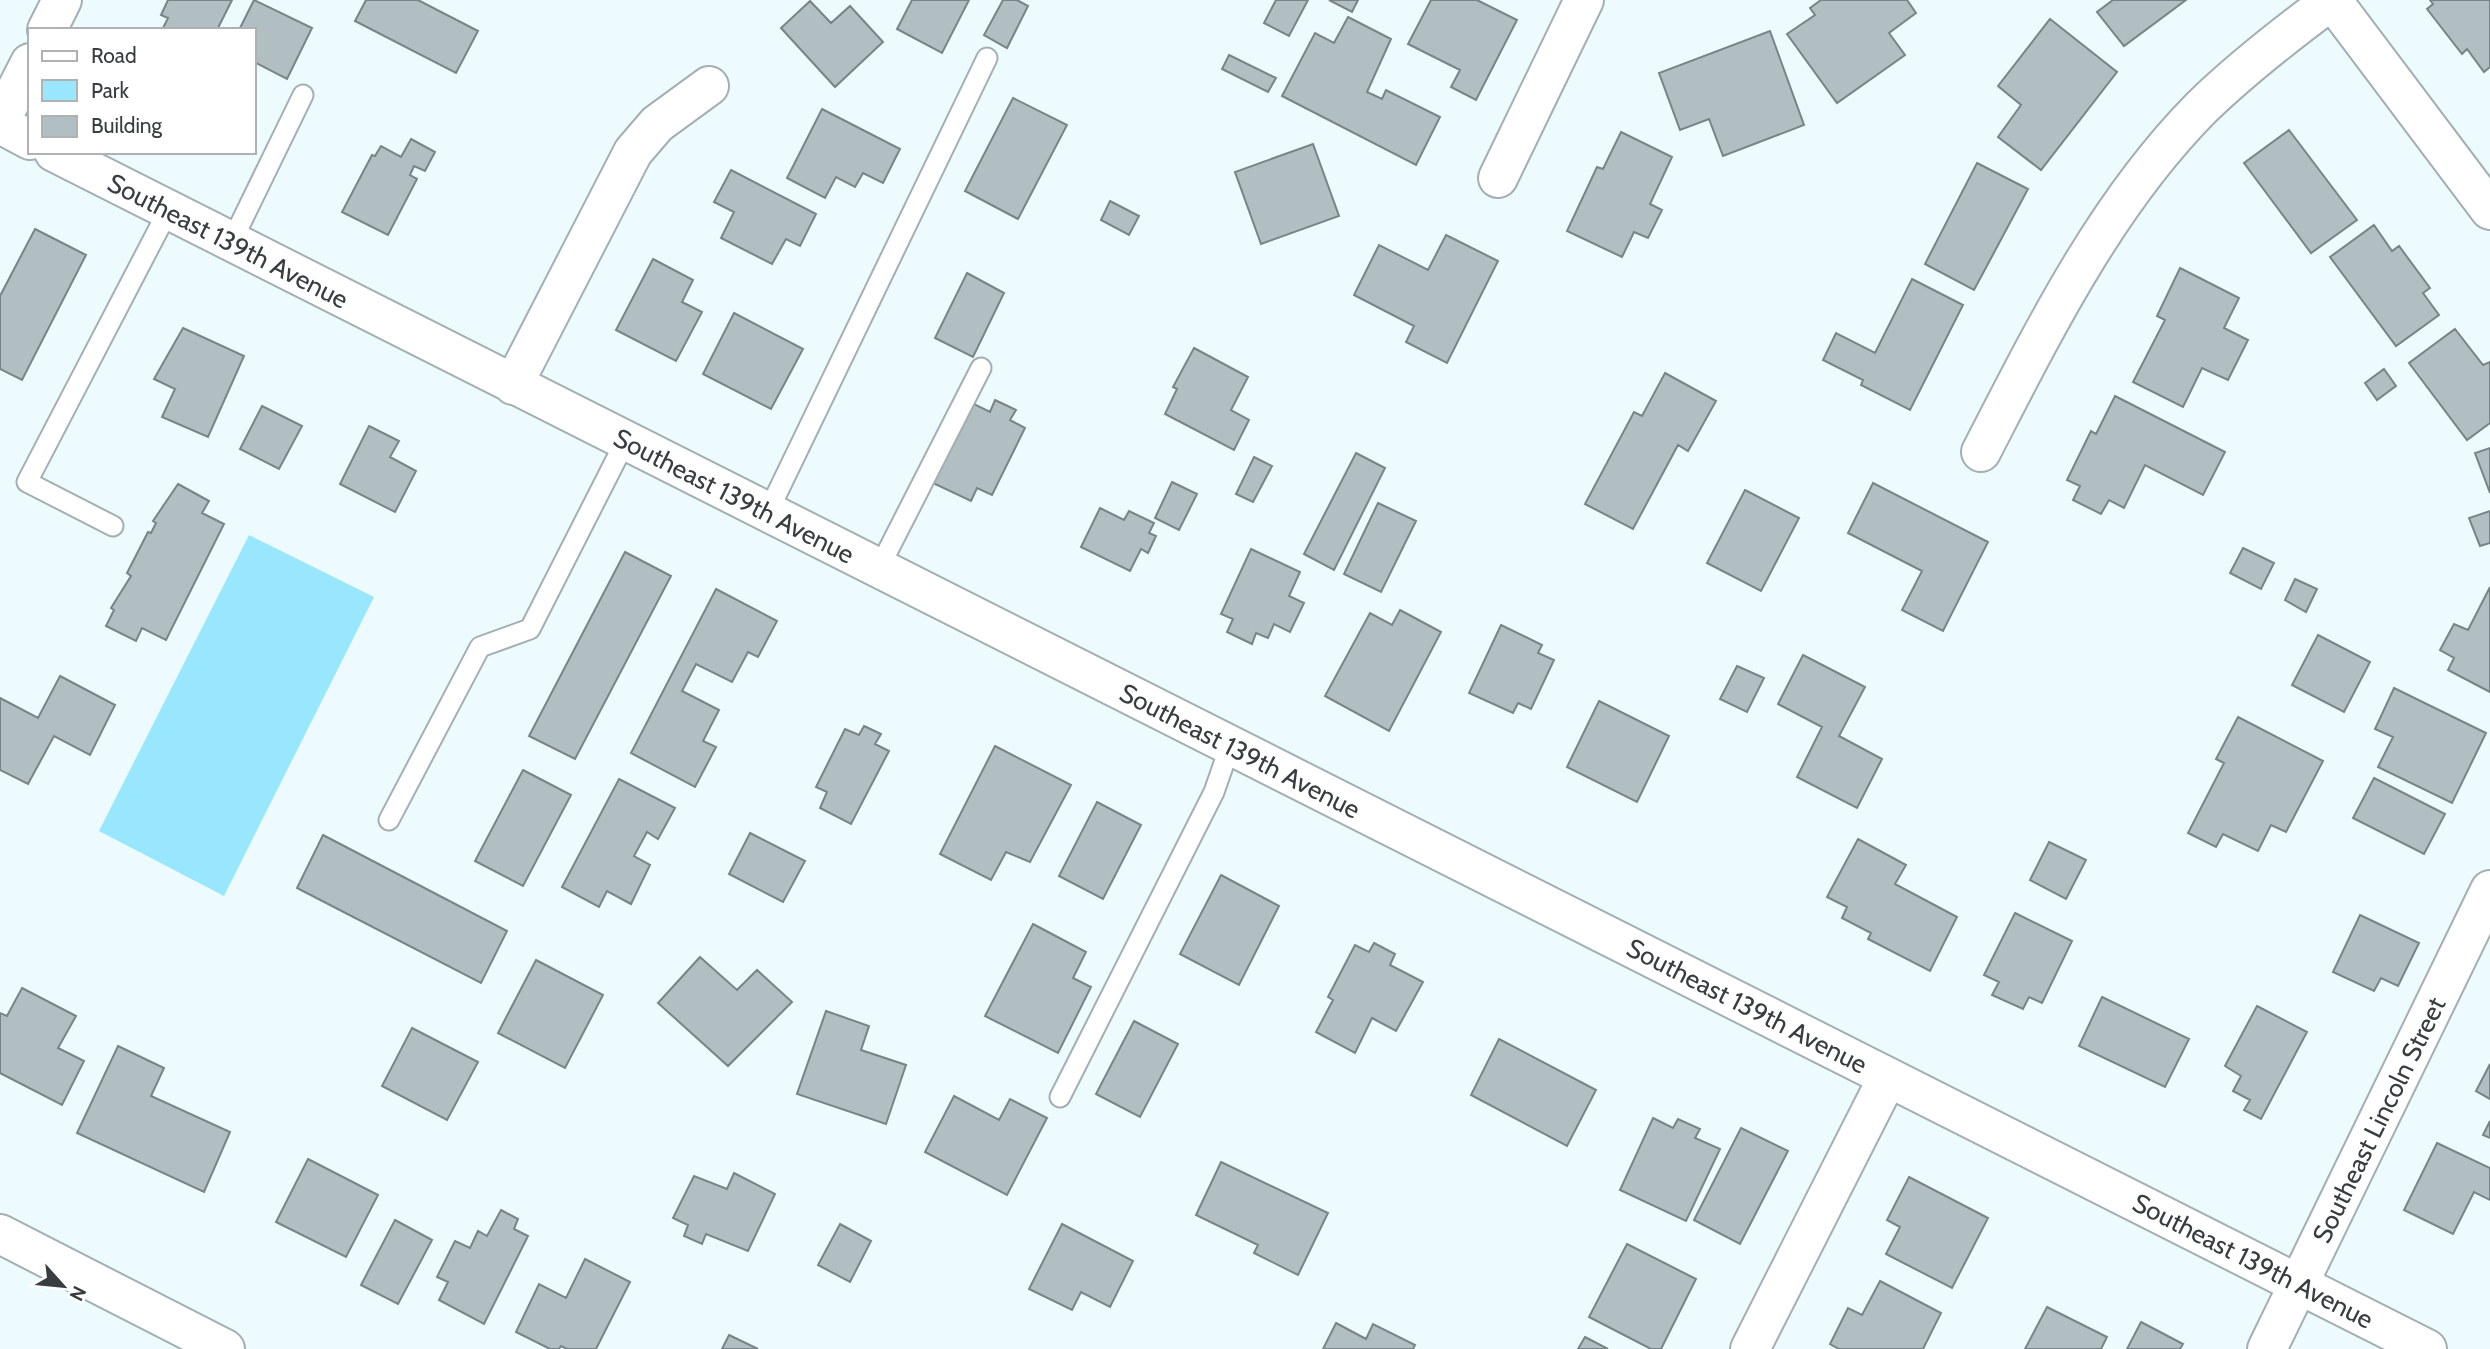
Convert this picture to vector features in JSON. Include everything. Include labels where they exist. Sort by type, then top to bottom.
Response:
[{"type":"street","points":[[48,28],[62,0]]},
{"type":"street","points":[[1498,178],[1584,0]]},
{"type":"street","points":[[1981,452],[2065,290],[2144,176],[2200,110],[2253,60],[2332,0],[2487,200]]},
{"type":"street","points":[[28,67],[0,123],[28,139]]},
{"type":"street","points":[[513,385],[633,152],[657,124],[709,86]]},
{"type":"street","name":"Southeast 139th Avenue","points":[[58,154],[2427,1349]]},
{"type":"street","name":"Southeast Lincoln Street","points":[[2267,1349],[2490,890]]},
{"type":"street","points":[[1751,1349],[1888,1077]]},
{"type":"street","points":[[0,1234],[225,1349]]},
{"type":"lane","points":[[767,514],[987,58]]},
{"type":"lane","points":[[232,243],[303,95]]},
{"type":"lane","points":[[113,526],[27,482],[168,211]]},
{"type":"lane","points":[[878,570],[981,369]]},
{"type":"lane","points":[[389,821],[480,648],[530,629],[625,442]]},
{"type":"lane","points":[[1060,1097],[1214,792],[1230,746]]},
{"type":"green space","points":[[249,535],[374,597],[224,896],[99,831]]},
{"type":"building","points":[[168,0],[232,0],[218,28],[163,28],[168,18],[161,15]]},
{"type":"building","points":[[254,0],[312,28],[287,79],[256,63],[256,28],[240,28]]},
{"type":"building","points":[[366,0],[418,0],[478,31],[456,73],[355,21]]},
{"type":"building","points":[[912,0],[969,0],[942,53],[897,29]]},
{"type":"building","points":[[1003,0],[1017,0],[1028,6],[1007,48],[984,35]]},
{"type":"building","points":[[1276,0],[1308,0],[1289,36],[1264,23]]},
{"type":"building","points":[[1329,0],[1358,0],[1352,12]]},
{"type":"building","points":[[1431,0],[1477,0],[1517,20],[1476,100],[1451,87],[1460,70],[1408,44]]},
{"type":"building","points":[[1821,0],[1907,0],[1916,13],[1889,33],[1905,55],[1837,103],[1787,34],[1815,15],[1810,8]]},
{"type":"building","points":[[2113,0],[2186,0],[2124,46],[2097,12]]},
{"type":"building","points":[[2430,0],[2490,0],[2490,67],[2484,72],[2467,49],[2462,54],[2427,9],[2433,4]]},
{"type":"building","points":[[810,1],[831,23],[850,6],[883,42],[835,87],[781,28]]},
{"type":"building","points":[[1348,17],[1391,39],[1367,92],[1382,99],[1386,90],[1440,117],[1416,165],[1282,96],[1315,33],[1334,43]]},
{"type":"building","points":[[2050,19],[2117,72],[2041,170],[1998,137],[2021,105],[1998,86]]},
{"type":"building","points":[[1770,31],[1804,125],[1723,156],[1709,119],[1680,130],[1659,73]]},
{"type":"building","points":[[1229,55],[1276,78],[1268,92],[1222,69]]},
{"type":"building","points":[[1013,98],[1067,125],[1018,219],[965,191]]},
{"type":"building","points":[[822,109],[900,149],[883,183],[863,173],[855,187],[836,177],[825,198],[787,178]]},
{"type":"building","points":[[2289,130],[2357,220],[2311,253],[2244,163]]},
{"type":"building","points":[[1621,132],[1672,157],[1650,204],[1662,210],[1648,238],[1634,232],[1622,257],[1567,231],[1597,167],[1603,169]]},
{"type":"building","points":[[411,139],[435,152],[425,171],[414,166],[410,175],[417,179],[388,235],[342,212],[372,155],[375,156],[381,146],[401,157]]},
{"type":"building","points":[[1313,144],[1339,216],[1261,244],[1235,172]]},
{"type":"building","points":[[1977,163],[2028,189],[1974,290],[1925,264]]},
{"type":"building","points":[[731,170],[816,214],[800,246],[786,239],[772,264],[721,238],[734,212],[714,202]]},
{"type":"building","points":[[1110,201],[1139,216],[1129,235],[1101,220]]},
{"type":"building","points":[[2374,225],[2392,251],[2399,246],[2430,288],[2423,293],[2439,315],[2396,346],[2330,257]]},
{"type":"building","points":[[35,229],[86,255],[22,380],[0,369],[0,296]]},
{"type":"building","points":[[1446,235],[1498,261],[1447,363],[1406,342],[1414,326],[1354,295],[1379,245],[1428,270]]},
{"type":"building","points":[[653,259],[693,280],[682,302],[702,312],[676,361],[616,330]]},
{"type":"building","points":[[2180,268],[2239,298],[2224,328],[2248,340],[2228,380],[2202,368],[2183,407],[2133,382],[2165,320],[2157,316]]},
{"type":"building","points":[[967,273],[1004,293],[973,357],[935,338]]},
{"type":"building","points":[[1912,279],[1963,305],[1910,410],[1861,385],[1863,380],[1823,360],[1836,333],[1875,353]]},
{"type":"building","points":[[734,313],[803,349],[771,409],[703,374]]},
{"type":"building","points":[[183,328],[244,356],[208,437],[162,417],[175,389],[154,379]]},
{"type":"building","points":[[2455,329],[2483,365],[2490,362],[2490,423],[2467,440],[2409,363]]},
{"type":"building","points":[[1194,348],[1248,377],[1231,410],[1249,420],[1234,450],[1165,414],[1177,389],[1173,387]]},
{"type":"building","points":[[2384,369],[2396,386],[2377,400],[2365,383]]},
{"type":"building","points":[[1665,373],[1716,401],[1688,451],[1678,445],[1633,529],[1585,504],[1634,412],[1642,416]]},
{"type":"building","points":[[2115,396],[2225,452],[2203,495],[2145,465],[2124,508],[2109,500],[2101,514],[2073,500],[2080,486],[2067,480],[2091,431],[2096,434]]},
{"type":"building","points":[[995,400],[1016,410],[1010,420],[1025,428],[992,495],[977,488],[971,501],[933,483],[972,403],[990,412]]},
{"type":"building","points":[[262,406],[302,426],[279,469],[240,449]]},
{"type":"building","points":[[369,426],[399,441],[390,457],[416,471],[395,512],[340,484]]},
{"type":"building","points":[[2490,448],[2490,493],[2475,453]]},
{"type":"building","points":[[1356,453],[1385,468],[1334,570],[1304,554]]},
{"type":"building","points":[[1254,457],[1272,466],[1253,502],[1236,494]]},
{"type":"building","points":[[1172,482],[1197,494],[1179,530],[1155,518]]},
{"type":"building","points":[[1873,483],[1988,542],[1943,631],[1902,610],[1922,571],[1848,533]]},
{"type":"building","points":[[178,484],[209,501],[202,513],[224,524],[166,640],[142,628],[136,641],[106,626],[114,610],[111,608],[131,576],[127,573],[148,532],[151,533],[156,523],[153,521]]},
{"type":"building","points":[[1745,490],[1799,518],[1761,591],[1707,563]]},
{"type":"building","points":[[1378,503],[1416,521],[1381,592],[1344,574]]},
{"type":"building","points":[[1100,508],[1124,520],[1129,511],[1154,523],[1149,533],[1156,536],[1148,553],[1141,549],[1130,571],[1081,547]]},
{"type":"building","points":[[2490,511],[2490,543],[2480,546],[2469,518]]},
{"type":"building","points":[[2243,548],[2274,563],[2261,589],[2230,573]]},
{"type":"building","points":[[1251,549],[1300,572],[1289,596],[1304,603],[1290,632],[1274,624],[1268,638],[1256,633],[1252,644],[1227,632],[1233,619],[1221,614]]},
{"type":"building","points":[[625,552],[671,576],[575,759],[529,736]]},
{"type":"building","points":[[2295,579],[2317,589],[2306,612],[2285,600]]},
{"type":"building","points":[[2490,587],[2490,692],[2448,670],[2454,658],[2440,650],[2454,624],[2468,630]]},
{"type":"building","points":[[716,589],[777,621],[758,657],[748,652],[732,682],[696,664],[682,691],[719,710],[703,741],[716,747],[695,787],[631,753]]},
{"type":"building","points":[[1400,610],[1441,632],[1389,731],[1325,696],[1370,613],[1392,625]]},
{"type":"building","points":[[1501,625],[1542,645],[1538,653],[1554,660],[1531,709],[1518,703],[1513,713],[1469,693]]},
{"type":"building","points":[[2318,635],[2370,662],[2344,712],[2292,685]]},
{"type":"building","points":[[1803,655],[1865,687],[1839,736],[1882,759],[1857,808],[1797,777],[1822,727],[1778,704]]},
{"type":"building","points":[[1737,666],[1764,678],[1747,712],[1720,699]]},
{"type":"building","points":[[60,676],[115,705],[90,755],[54,736],[28,784],[0,770],[0,698],[38,718]]},
{"type":"building","points":[[2394,688],[2486,733],[2452,803],[2378,767],[2393,737],[2375,729]]},
{"type":"building","points":[[1599,701],[1669,736],[1637,802],[1567,767]]},
{"type":"building","points":[[2238,717],[2323,761],[2286,832],[2271,825],[2258,851],[2223,834],[2216,847],[2188,833],[2224,763],[2216,759]]},
{"type":"building","points":[[864,726],[881,734],[875,744],[889,751],[851,824],[820,808],[827,792],[816,787],[845,729],[859,735]]},
{"type":"building","points":[[995,746],[1071,785],[1030,862],[1006,852],[991,880],[940,854]]},
{"type":"building","points":[[523,770],[571,795],[523,886],[475,861]]},
{"type":"building","points":[[2374,778],[2445,814],[2424,854],[2353,818]]},
{"type":"building","points":[[619,779],[675,808],[658,839],[647,832],[634,856],[650,865],[631,904],[607,891],[599,907],[562,887]]},
{"type":"building","points":[[1097,802],[1141,825],[1103,899],[1059,876]]},
{"type":"building","points":[[750,833],[805,861],[783,902],[729,874]]},
{"type":"building","points":[[323,835],[507,931],[481,983],[297,888]]},
{"type":"building","points":[[1858,839],[1906,865],[1895,884],[1957,917],[1930,971],[1868,939],[1871,933],[1842,918],[1847,907],[1827,897]]},
{"type":"building","points":[[2049,842],[2086,860],[2066,899],[2030,880]]},
{"type":"building","points":[[1221,875],[1279,906],[1239,985],[1180,954]]},
{"type":"building","points":[[2015,913],[2072,941],[2042,1003],[2029,997],[2023,1009],[1992,995],[1999,982],[1984,975]]},
{"type":"building","points":[[2360,915],[2419,943],[2398,986],[2381,978],[2374,991],[2333,972]]},
{"type":"building","points":[[1033,924],[1086,952],[1073,978],[1091,987],[1058,1053],[985,1016]]},
{"type":"building","points":[[1374,943],[1395,954],[1390,965],[1423,982],[1396,1031],[1372,1018],[1355,1053],[1316,1032],[1333,1000],[1328,997],[1355,945],[1369,952]]},
{"type":"building","points":[[700,957],[737,990],[757,970],[792,1002],[728,1066],[658,1003]]},
{"type":"building","points":[[536,960],[603,995],[565,1068],[498,1033]]},
{"type":"building","points":[[22,988],[76,1016],[58,1048],[84,1061],[62,1105],[0,1073],[0,1013],[7,1016]]},
{"type":"building","points":[[2102,997],[2189,1039],[2165,1087],[2079,1046]]},
{"type":"building","points":[[2257,1006],[2307,1032],[2261,1119],[2244,1110],[2250,1100],[2233,1091],[2241,1076],[2225,1066]]},
{"type":"building","points":[[826,1011],[869,1026],[861,1050],[906,1065],[886,1124],[797,1094]]},
{"type":"building","points":[[1134,1021],[1178,1044],[1140,1117],[1096,1094]]},
{"type":"building","points":[[412,1028],[478,1062],[447,1120],[382,1086]]},
{"type":"building","points":[[1499,1039],[1596,1090],[1567,1146],[1471,1095]]},
{"type":"building","points":[[118,1046],[164,1068],[151,1096],[230,1132],[204,1192],[77,1133]]},
{"type":"building","points":[[2490,1064],[2490,1099],[2476,1091]]},
{"type":"building","points":[[954,1096],[999,1120],[1010,1099],[1047,1118],[1007,1195],[925,1152]]},
{"type":"building","points":[[1653,1118],[1673,1128],[1678,1119],[1700,1129],[1695,1138],[1720,1149],[1686,1221],[1620,1190]]},
{"type":"building","points":[[2490,1121],[2490,1138],[2483,1135]]},
{"type":"building","points":[[1741,1128],[1788,1151],[1740,1244],[1694,1220]]},
{"type":"building","points":[[2437,1143],[2490,1168],[2490,1200],[2474,1192],[2453,1234],[2404,1210]]},
{"type":"building","points":[[308,1159],[378,1195],[346,1257],[276,1222]]},
{"type":"building","points":[[1221,1162],[1328,1213],[1298,1275],[1254,1253],[1258,1245],[1196,1215]]},
{"type":"building","points":[[734,1173],[775,1194],[748,1251],[706,1234],[702,1244],[684,1236],[688,1225],[673,1218],[694,1176],[727,1189]]},
{"type":"building","points":[[1909,1177],[1988,1218],[1952,1288],[1886,1254],[1900,1227],[1887,1220]]},
{"type":"building","points":[[501,1210],[518,1219],[514,1229],[528,1236],[484,1324],[439,1300],[448,1282],[437,1277],[455,1241],[470,1248],[478,1231],[487,1236]]},
{"type":"building","points":[[395,1220],[432,1240],[398,1304],[361,1285]]},
{"type":"building","points":[[840,1224],[871,1241],[850,1282],[818,1265]]},
{"type":"building","points":[[1062,1224],[1133,1261],[1110,1307],[1081,1292],[1072,1310],[1029,1289]]},
{"type":"building","points":[[1627,1244],[1696,1279],[1661,1349],[1651,1349],[1589,1317]]},
{"type":"building","points":[[585,1259],[630,1282],[596,1349],[567,1349],[561,1346],[559,1349],[550,1349],[516,1332],[539,1284],[566,1298]]},
{"type":"building","points":[[1880,1281],[1941,1313],[1923,1349],[1839,1349],[1830,1344],[1848,1308],[1862,1315]]},
{"type":"building","points":[[2047,1307],[2107,1337],[2101,1349],[2025,1349]]},
{"type":"building","points":[[2141,1322],[2183,1344],[2180,1349],[2127,1349]]},
{"type":"building","points":[[1336,1323],[1366,1339],[1373,1324],[1415,1345],[1413,1349],[1323,1349]]},
{"type":"building","points":[[729,1335],[758,1349],[722,1349]]},
{"type":"building","points":[[1585,1337],[1608,1349],[1578,1349]]}]
